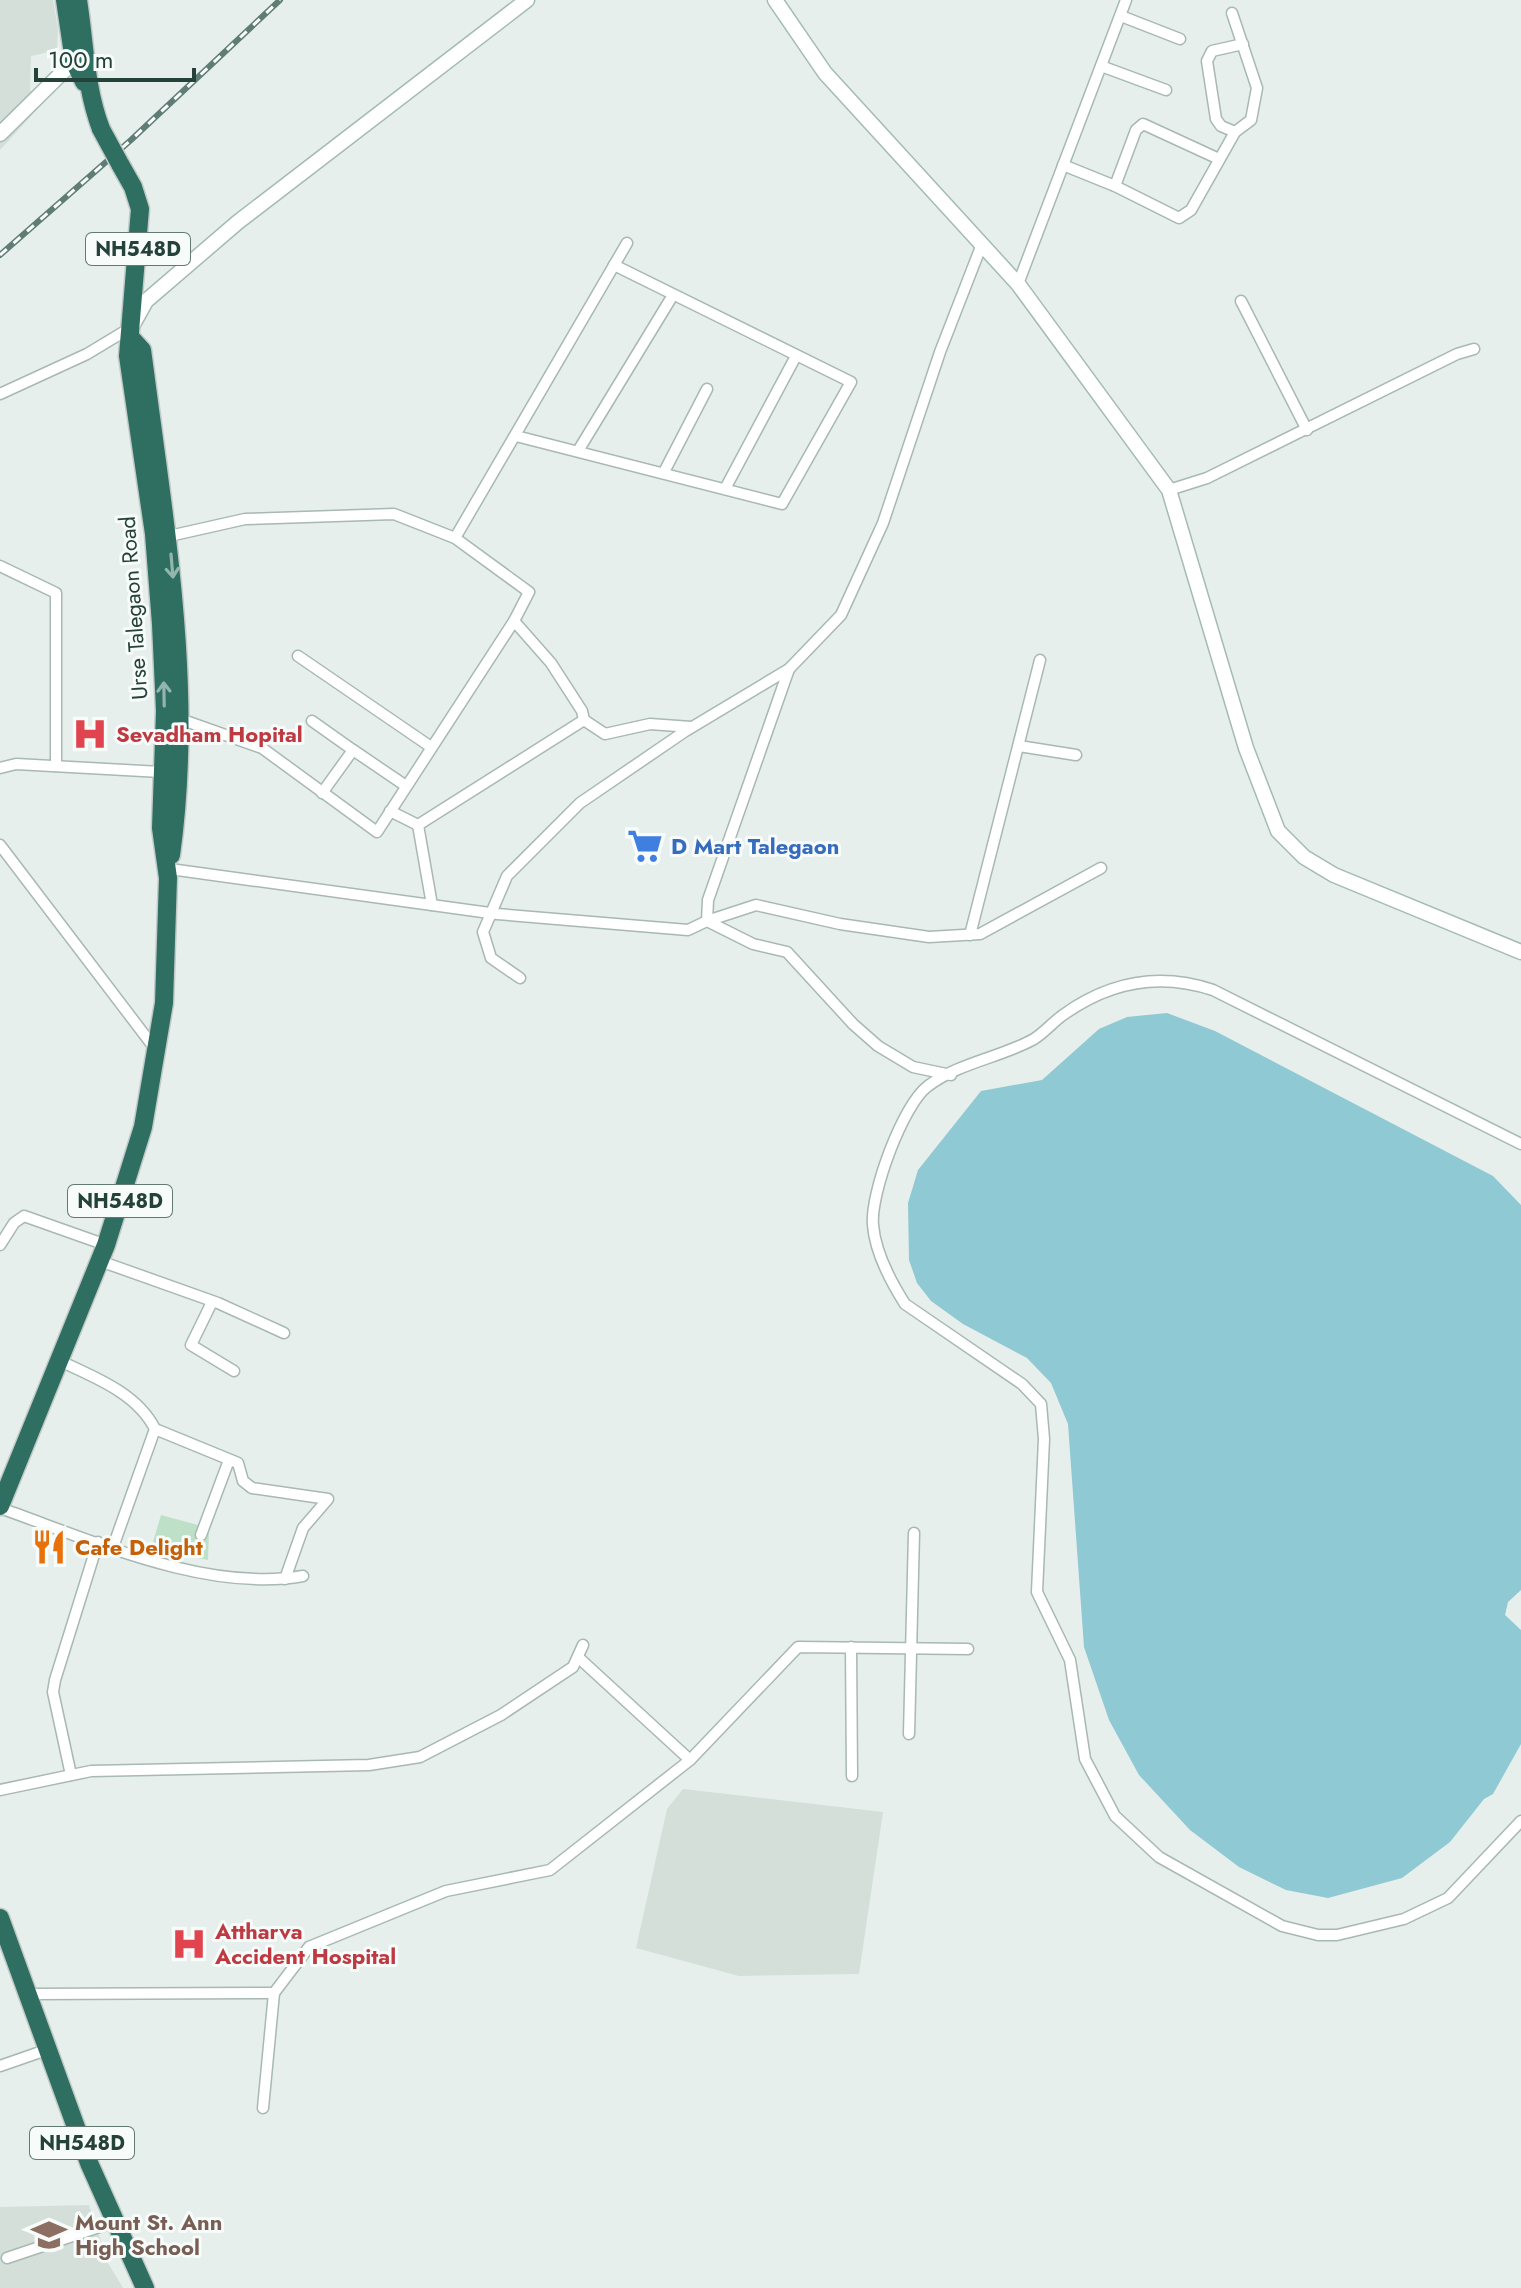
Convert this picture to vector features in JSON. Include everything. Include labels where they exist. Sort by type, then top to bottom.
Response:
[{"type":"highway","name":"NH548D","points":[[65,0],[74,61],[87,88]]},
{"type":"highway","name":"NH548D","points":[[78,0],[87,58],[87,88]]},
{"type":"highway","name":"Urse Talegaon Road","points":[[0,1507],[103,1253],[143,1127],[164,1003],[169,873],[161,828],[164,688],[161,538],[128,356],[135,338],[140,209],[101,129],[87,88]]},
{"type":"highway","name":"NH548D","points":[[161,538],[177,626],[180,719],[175,828],[169,873]]},
{"type":"highway","name":"NH548D","points":[[0,1918],[114,2222],[145,2288]]},
{"type":"street","points":[[0,394],[87,354],[135,338],[146,301],[238,222],[527,0]]},
{"type":"street","points":[[775,0],[825,73],[1018,284],[1169,490],[1246,748],[1278,831],[1304,857],[1334,875],[1521,952]]},
{"type":"street","points":[[1018,284],[1126,0]]},
{"type":"street","points":[[1063,165],[1115,186],[1179,218],[1191,210],[1235,132],[1251,120],[1257,88],[1232,13]]},
{"type":"street","points":[[1121,16],[1180,39]]},
{"type":"street","points":[[1235,132],[1221,126],[1216,119],[1207,61],[1212,51],[1243,44]]},
{"type":"street","points":[[0,134],[74,61]]},
{"type":"street","points":[[1101,66],[1166,90]]},
{"type":"street","points":[[1115,186],[1136,130],[1143,124],[1219,159]]},
{"type":"street","points":[[455,538],[627,243]]},
{"type":"street","points":[[520,978],[491,958],[483,932],[507,876],[580,803],[691,727],[789,669],[841,615],[883,523],[940,352],[982,244]]},
{"type":"street","points":[[516,436],[726,487],[782,504],[851,382],[614,265]]},
{"type":"street","points":[[578,451],[673,295]]},
{"type":"street","points":[[1241,301],[1307,430]]},
{"type":"street","points":[[1169,490],[1207,478],[1457,354],[1474,349]]},
{"type":"street","points":[[726,487],[796,356]]},
{"type":"street","points":[[664,472],[707,389]]},
{"type":"street","points":[[161,538],[245,519],[394,514],[455,538],[529,592],[514,621],[377,832],[262,748],[180,719]]},
{"type":"street","points":[[0,566],[56,593],[56,766]]},
{"type":"street","points":[[514,621],[551,663],[582,711],[584,720],[605,734],[650,724],[691,727]]},
{"type":"street","points":[[298,656],[431,747]]},
{"type":"street","points":[[970,935],[1040,660]]},
{"type":"street","points":[[707,921],[708,900],[789,669]]},
{"type":"street","points":[[418,825],[584,720]]},
{"type":"street","points":[[312,721],[406,786]]},
{"type":"street","points":[[1019,746],[1076,755]]},
{"type":"street","points":[[322,793],[353,750]]},
{"type":"street","points":[[0,768],[16,764],[161,772]]},
{"type":"street","points":[[390,811],[418,825]]},
{"type":"street","points":[[418,825],[432,905]]},
{"type":"street","points":[[0,845],[157,1051]]},
{"type":"street","points":[[169,873],[491,913],[688,930],[756,905],[840,924],[929,937],[970,935],[1004,923],[1101,868]]},
{"type":"street","points":[[707,921],[753,944],[787,952],[853,1024],[878,1046],[913,1067],[951,1075]]},
{"type":"street","points":[[1521,1144],[1213,990],[1189,982],[1145,980],[1112,988],[1063,1015],[1022,1045],[925,1088],[896,1138],[874,1206],[874,1233],[894,1287],[913,1312],[1022,1384],[1041,1404],[1044,1439],[1037,1592],[1070,1660],[1085,1759],[1115,1816],[1167,1864],[1282,1926],[1318,1935],[1337,1935],[1404,1919],[1448,1898],[1521,1821]]},
{"type":"street","points":[[0,1245],[14,1223],[24,1216],[284,1333]]},
{"type":"street","points":[[212,1302],[191,1345],[234,1371]]},
{"type":"street","points":[[60,1361],[101,1380],[134,1402],[149,1416],[155,1429],[238,1463],[243,1481],[252,1488],[328,1499],[303,1528],[285,1579]]},
{"type":"street","points":[[113,1547],[155,1429]]},
{"type":"street","points":[[201,1535],[229,1460]]},
{"type":"street","points":[[0,1507],[113,1547],[238,1578],[285,1579],[303,1576]]},
{"type":"street","points":[[909,1734],[914,1533]]},
{"type":"street","points":[[71,1775],[53,1692],[98,1542]]},
{"type":"street","points":[[0,1790],[91,1771],[369,1765],[420,1757],[501,1715],[573,1667],[583,1645]]},
{"type":"street","points":[[263,2108],[274,1993],[309,1947],[446,1891],[550,1870],[690,1760],[798,1647],[968,1649]]},
{"type":"street","points":[[851,1647],[852,1776]]},
{"type":"street","points":[[579,1658],[690,1760]]},
{"type":"street","points":[[29,1994],[274,1993]]},
{"type":"street","points":[[0,2066],[49,2049]]},
{"type":"street","points":[[7,2258],[114,2222]]},
{"type":"shaded area","points":[[0,0],[53,0],[58,29],[57,50],[31,56],[30,90],[44,102],[0,150]]},
{"type":"shaded area","points":[[683,1789],[883,1812],[859,1974],[739,1976],[636,1948],[667,1809]]},
{"type":"shaded area","name":"Mount St. Ann High School","points":[[89,2205],[108,2263],[123,2288],[0,2288],[0,2207]]},
{"type":"green space","points":[[161,1515],[209,1528],[208,1560],[151,1549]]},
{"type":"water","points":[[1167,1013],[1215,1031],[1493,1176],[1521,1205],[1521,1590],[1508,1602],[1505,1615],[1521,1630],[1521,1744],[1493,1794],[1484,1799],[1450,1842],[1402,1878],[1328,1898],[1286,1890],[1239,1867],[1190,1830],[1139,1775],[1109,1720],[1084,1647],[1068,1424],[1051,1383],[1027,1358],[963,1324],[931,1301],[917,1283],[909,1260],[908,1203],[918,1170],[981,1091],[1042,1080],[1099,1029],[1127,1017]]},
{"type":"railway","points":[[0,255],[131,140],[280,0]]},
{"type":"place","name":"Sevadham Hopital","points":[[90,734]]},
{"type":"place","name":"D Mart Talegaon","points":[[645,846]]},
{"type":"place","name":"Cafe Delight","points":[[49,1547]]},
{"type":"place","name":"Attharva Accident Hospital","points":[[189,1944]]},
{"type":"place","name":"Mount St. Ann High School","points":[[49,2235]]}]
